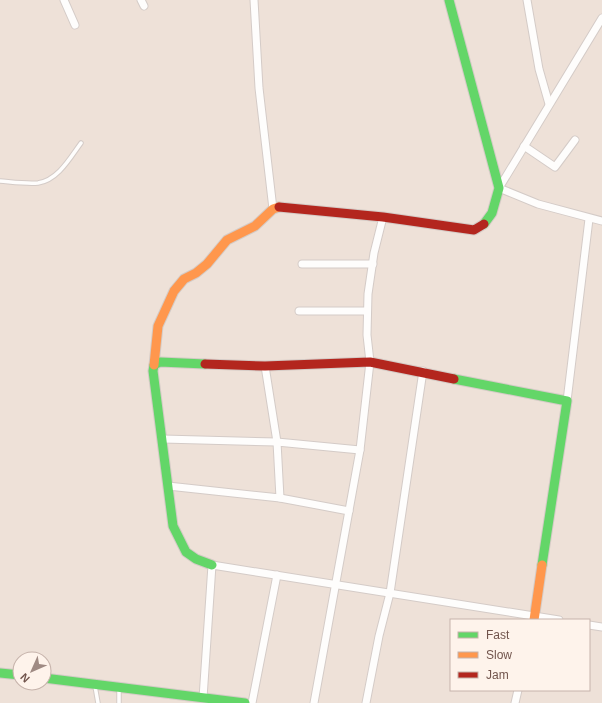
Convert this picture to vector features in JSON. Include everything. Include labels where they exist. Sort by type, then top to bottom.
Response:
[{"type":"street","points":[[64,0],[75,25]]},
{"type":"street","points":[[254,0],[259,88],[273,209]]},
{"type":"street","points":[[449,0],[498,188]]},
{"type":"street","points":[[527,0],[539,69],[549,104]]},
{"type":"street","points":[[547,619],[212,565],[194,560],[179,542],[173,526],[163,438],[153,371],[158,326],[174,291],[184,279],[196,273],[207,264],[227,240],[255,226],[273,209],[278,207],[383,217],[474,230],[486,224],[494,211],[498,188],[602,18]]},
{"type":"street","points":[[524,146],[555,167],[575,140]]},
{"type":"street","points":[[498,188],[538,204],[589,219],[602,221]]},
{"type":"street","points":[[314,703],[360,450],[370,362],[367,335],[367,311],[373,264],[383,217]]},
{"type":"street","points":[[535,618],[567,401],[589,219]]},
{"type":"street","points":[[302,264],[373,264]]},
{"type":"street","points":[[299,311],[367,311]]},
{"type":"street","points":[[154,365],[160,362],[265,366],[370,362],[423,371],[567,401]]},
{"type":"street","points":[[265,366],[277,442],[280,498]]},
{"type":"street","points":[[366,703],[379,636],[390,593],[423,371]]},
{"type":"street","points":[[163,438],[277,442],[360,450]]},
{"type":"street","points":[[168,486],[280,498],[349,511]]},
{"type":"street","points":[[203,698],[212,565]]},
{"type":"street","points":[[252,703],[277,575]]},
{"type":"street","points":[[590,625],[602,626]]},
{"type":"street","points":[[0,673],[12,674]]},
{"type":"street","points":[[52,679],[245,703]]},
{"type":"street","points":[[515,703],[518,691]]},
{"type":"lane","points":[[0,181],[39,183],[52,178],[63,168],[81,143]]},
{"type":"lane","points":[[95,685],[98,703]]},
{"type":"lane","points":[[119,688],[119,703]]},
{"type":"shaded area","points":[[0,0],[602,0],[602,703],[0,703]]},
{"type":"traffic: fast","points":[[449,0],[499,188],[492,213],[484,224]]},
{"type":"traffic: fast","points":[[205,364],[160,362],[154,365],[153,371],[173,526],[186,552],[196,559],[212,565]]},
{"type":"traffic: fast","points":[[454,379],[567,401],[542,565]]},
{"type":"traffic: fast","points":[[0,673],[12,674]]},
{"type":"traffic: fast","points":[[52,679],[245,703]]},
{"type":"traffic: slow","points":[[154,365],[158,326],[174,291],[184,279],[196,273],[207,264],[227,240],[255,226],[273,209],[279,207]]},
{"type":"traffic: slow","points":[[534,619],[542,565]]},
{"type":"traffic: jam","points":[[279,207],[383,217],[474,230],[484,224]]},
{"type":"traffic: jam","points":[[205,364],[265,366],[370,362],[454,379]]}]
